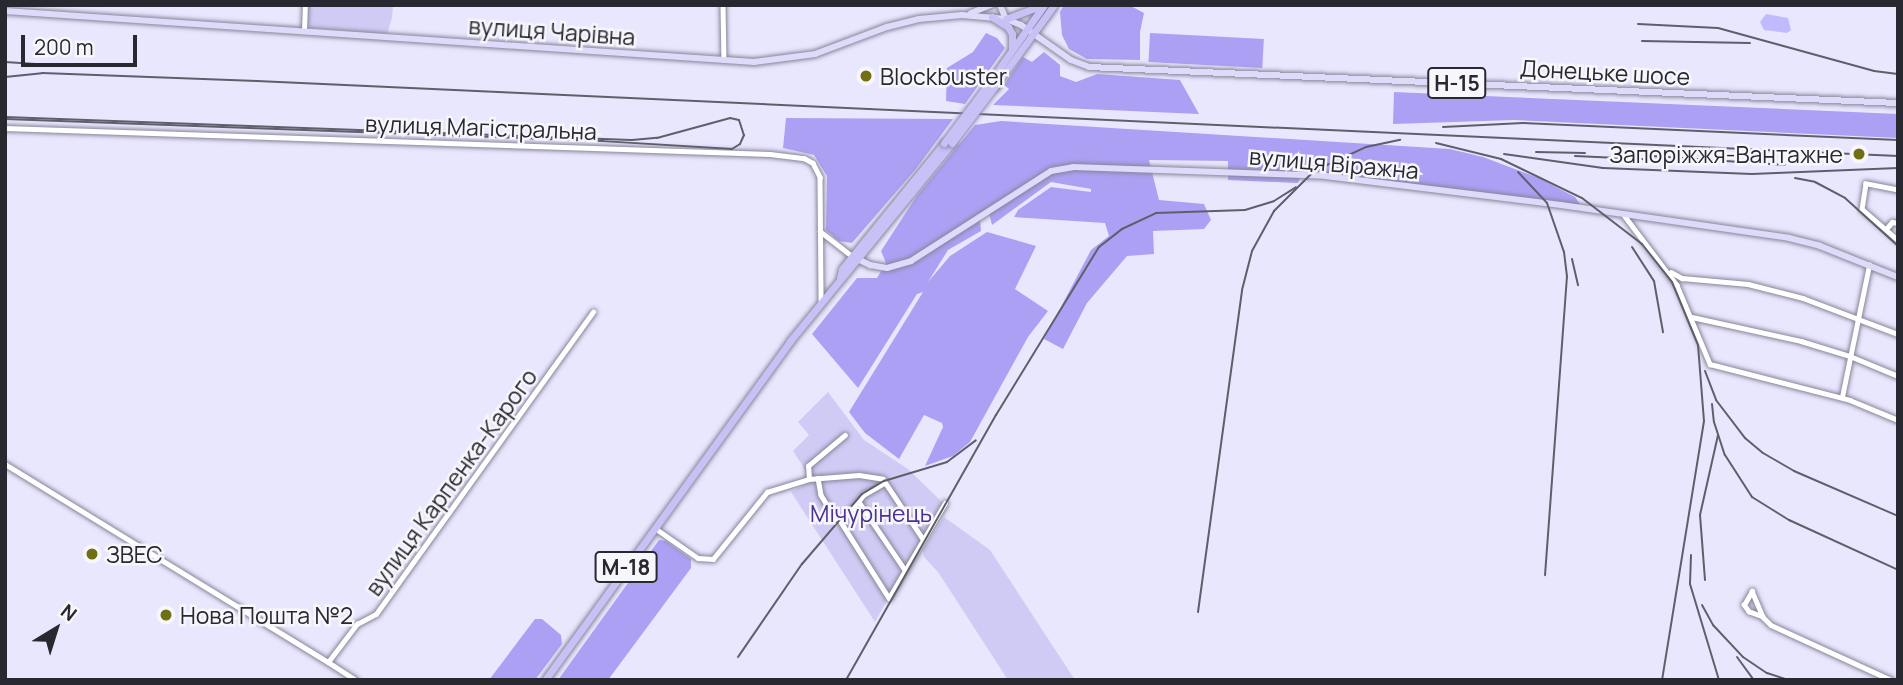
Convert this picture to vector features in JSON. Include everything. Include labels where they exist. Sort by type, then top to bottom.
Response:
[{"type":"highway","points":[[1006,19],[1043,5]]},
{"type":"highway","name":"М-18","points":[[545,680],[821,301],[992,84],[1030,32],[1043,5]]},
{"type":"highway","name":"М-18","points":[[992,84],[1012,51],[1054,5]]},
{"type":"highway","points":[[988,16],[1008,27],[1012,34],[1012,51]]},
{"type":"main road","points":[[962,15],[991,5]]},
{"type":"main road","points":[[1000,5],[1006,19]]},
{"type":"main road","name":"вулиця Чарівна","points":[[5,11],[724,60],[778,61],[815,54],[887,27],[919,19],[962,15],[1006,19]]},
{"type":"main road","name":"Донецьке шосе","points":[[1006,19],[1071,60],[1089,66],[1898,103]]},
{"type":"main road","name":"вулиця Віражна","points":[[856,258],[887,268],[911,261],[1051,171],[1073,167],[1325,176],[1622,214],[1789,238],[1898,276]]},
{"type":"street","points":[[303,31],[306,5]]},
{"type":"street","points":[[723,5],[724,60]]},
{"type":"street","points":[[988,16],[991,5]]},
{"type":"street","name":"вулиця Магістральна","points":[[5,128],[790,155],[813,163],[818,171],[821,301]]},
{"type":"street","points":[[1898,190],[1866,184],[1863,209],[1898,240]]},
{"type":"street","points":[[1622,214],[1677,285],[1712,365],[1842,398],[1898,420]]},
{"type":"street","points":[[1885,229],[1892,222],[1898,223]]},
{"type":"street","name":"вулиця Віражна","points":[[819,230],[856,258]]},
{"type":"street","points":[[1842,398],[1857,318],[1873,266]]},
{"type":"street","points":[[1668,270],[1682,278],[1748,284],[1803,299],[1898,334]]},
{"type":"street","points":[[1677,285],[1682,278]]},
{"type":"street","name":"вулиця Карпенка-Карого","points":[[328,662],[356,624],[376,614],[593,312]]},
{"type":"street","points":[[1692,317],[1748,327],[1850,356],[1898,376]]},
{"type":"street","points":[[809,479],[808,467],[845,435]]},
{"type":"street","points":[[5,464],[356,679]]},
{"type":"street","points":[[655,528],[698,558],[713,559],[762,496],[809,479],[867,475],[881,477],[923,539]]},
{"type":"street","points":[[818,478],[821,495],[836,519]]},
{"type":"street","points":[[885,483],[864,495],[841,523],[889,598],[945,503]]},
{"type":"street","points":[[859,502],[905,570]]},
{"type":"street","points":[[1763,617],[1752,591],[1744,605],[1749,612],[1891,680]]},
{"type":"green space","points":[[308,5],[393,5],[392,18],[387,34],[311,28],[307,22]]},
{"type":"green space","name":"Мічурінець","points":[[828,392],[864,440],[908,469],[942,502],[875,622],[791,492],[808,483],[806,471],[793,451],[809,435],[798,422]]},
{"type":"green space","points":[[944,517],[990,550],[1075,680],[1008,680],[938,572],[924,557],[923,550]]},
{"type":"shaded area","points":[[1064,5],[1129,5],[1144,13],[1140,32],[1140,60],[1087,59],[1069,49],[1062,35],[1060,12]]},
{"type":"shaded area","points":[[1766,14],[1788,18],[1791,30],[1787,33],[1764,30],[1760,22]]},
{"type":"shaded area","points":[[986,33],[997,38],[1005,48],[965,104],[946,101],[947,68],[973,52]]},
{"type":"shaded area","points":[[1150,33],[1264,39],[1262,68],[1148,62]]},
{"type":"shaded area","points":[[1044,52],[1060,65],[1060,76],[1076,82],[1097,74],[1180,80],[1199,114],[993,105],[1009,89],[1004,85],[1023,57],[1032,62]]},
{"type":"shaded area","points":[[1394,92],[1898,114],[1898,138],[1514,120],[1393,124]]},
{"type":"shaded area","points":[[786,118],[953,119],[915,170],[852,243],[839,241],[826,230],[827,176],[814,155],[783,148]]},
{"type":"shaded area","points":[[1001,121],[1450,149],[1483,157],[1539,178],[1575,197],[1580,204],[1561,205],[1301,175],[1298,183],[1228,180],[1228,161],[1149,160],[1159,200],[1204,204],[1211,220],[1204,229],[1153,231],[1154,254],[1127,256],[1087,303],[1063,349],[1044,339],[1091,250],[1109,236],[1105,223],[1014,217],[1018,210],[1051,187],[1091,192],[1091,189],[1051,182],[992,225],[989,213],[980,219],[981,231],[948,250],[928,282],[950,256],[987,232],[1036,246],[1015,289],[1048,311],[1028,337],[970,442],[953,456],[925,466],[943,427],[942,423],[924,415],[899,459],[865,433],[849,412],[923,292],[917,294],[858,388],[812,334],[857,278],[877,278],[886,263],[881,251],[916,197],[975,125]]},
{"type":"shaded area","points":[[659,540],[666,541],[691,559],[691,568],[608,680],[558,680]]},
{"type":"shaded area","points":[[535,619],[542,619],[561,635],[562,644],[535,680],[489,680]]},
{"type":"tram line","points":[[5,117],[632,140],[657,138],[730,118],[739,120],[744,135],[740,144],[732,149],[603,141],[5,119]]},
{"type":"railway","points":[[1638,24],[1718,28],[1874,71],[1898,74]]},
{"type":"railway","points":[[1642,41],[1750,43]]},
{"type":"railway","points":[[5,62],[51,65]]},
{"type":"railway","points":[[5,77],[42,73],[257,81],[1898,156]]},
{"type":"railway","points":[[1443,127],[1523,123],[1898,140]]},
{"type":"railway","points":[[1198,612],[1242,290],[1252,251],[1274,211],[1314,171],[1366,147],[1400,140]]},
{"type":"railway","points":[[1436,143],[1501,159],[1582,198],[1642,244],[1672,282],[1698,345],[1704,421],[1662,680]]},
{"type":"railway","points":[[1536,152],[1585,153]]},
{"type":"railway","points":[[1504,154],[1603,168],[1752,174],[1898,168]]},
{"type":"railway","points":[[1575,156],[1662,160]]},
{"type":"railway","points":[[1652,156],[1785,165]]},
{"type":"railway","points":[[1518,172],[1547,203],[1564,252],[1567,276],[1545,575]]},
{"type":"railway","points":[[1795,178],[1815,182],[1845,198],[1898,246]]},
{"type":"railway","points":[[846,680],[996,415],[1099,247],[1122,229],[1156,213],[1245,210],[1274,201],[1296,187]]},
{"type":"railway","points":[[1632,247],[1654,281],[1663,332]]},
{"type":"railway","points":[[1572,259],[1578,285]]},
{"type":"railway","points":[[1705,371],[1716,400],[1745,438],[1763,453],[1794,471],[1898,516]]},
{"type":"railway","points":[[1712,404],[1714,422],[1725,455],[1752,497],[1789,520],[1898,570]]},
{"type":"railway","points":[[1705,580],[1700,515],[1718,435]]},
{"type":"railway","points":[[738,657],[802,564],[862,494],[884,481],[947,462],[976,440]]},
{"type":"railway","points":[[1691,555],[1690,584],[1719,680]]},
{"type":"railway","points":[[1702,605],[1713,625],[1743,657],[1767,673],[1789,680]]},
{"type":"railway","points":[[1737,657],[1754,680]]},
{"type":"place","name":"Blockbuster","points":[[866,76]]},
{"type":"place","name":"Запоріжжя-Вантажне","points":[[1859,154]]},
{"type":"place","name":"ЗВЕС","points":[[92,554]]},
{"type":"place","name":"Нова Пошта №2","points":[[166,615]]}]
